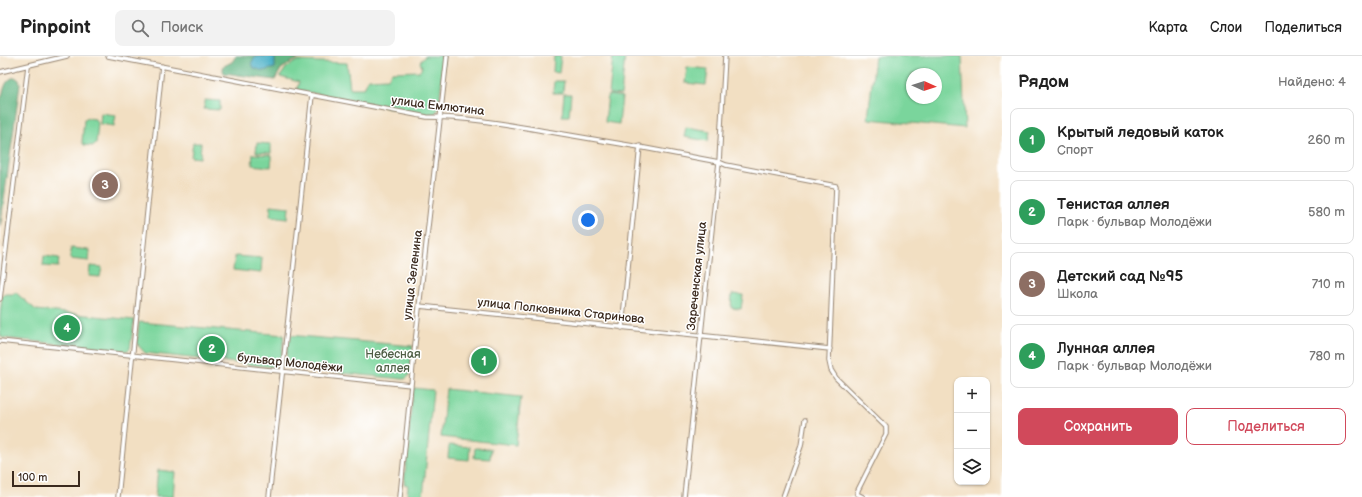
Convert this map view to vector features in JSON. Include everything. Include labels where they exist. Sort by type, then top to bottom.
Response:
[{"type":"street","points":[[0,72],[68,56]]},
{"type":"street","name":"улица Емлютина","points":[[108,56],[427,117],[441,117],[503,124],[640,146],[719,162],[726,165],[836,186],[830,349]]},
{"type":"street","name":"улица Зеленина","points":[[400,497],[419,306],[448,56]]},
{"type":"street","name":"Зареченская улица","points":[[684,497],[719,162],[725,56]]},
{"type":"street","points":[[0,299],[28,66]]},
{"type":"street","points":[[118,497],[162,66]]},
{"type":"street","points":[[269,497],[312,95]]},
{"type":"street","points":[[622,328],[640,146]]},
{"type":"street","name":"улица Полковника Старинова","points":[[419,306],[830,349]]},
{"type":"street","name":"бульвар Молодёжи","points":[[0,341],[411,385]]},
{"type":"street","points":[[830,349],[829,361],[831,370],[836,378],[886,427],[886,434],[858,490],[857,494],[862,497]]},
{"type":"street","points":[[783,497],[801,446],[805,420]]},
{"type":"green space","points":[[236,56],[302,56],[281,69],[275,80],[224,73],[222,67],[232,62]]},
{"type":"green space","points":[[425,56],[444,56],[439,107],[436,113],[429,115],[297,90],[299,82],[280,77],[286,68],[297,61],[347,63],[350,88],[364,88],[368,79],[388,78],[392,72],[420,71],[422,67],[420,62]]},
{"type":"green space","points":[[554,56],[561,56],[559,73],[553,72]]},
{"type":"green space","points":[[613,56],[625,56],[621,95],[609,94]]},
{"type":"green space","points":[[875,56],[962,56],[965,128],[868,119]]},
{"type":"green space","points":[[687,67],[708,69],[706,85],[685,83]]},
{"type":"green space","points":[[15,77],[19,80],[20,84],[0,228],[0,100],[6,83],[11,78]]},
{"type":"green space","points":[[554,81],[564,81],[563,93],[553,93]]},
{"type":"green space","points":[[564,94],[571,94],[569,116],[562,116]]},
{"type":"green space","points":[[608,95],[622,97],[619,124],[605,122]]},
{"type":"green space","points":[[205,100],[220,101],[220,110],[204,109]]},
{"type":"green space","points":[[101,113],[116,115],[114,126],[100,124]]},
{"type":"green space","points":[[88,118],[95,119],[98,123],[96,144],[92,146],[84,145],[82,142],[84,120]]},
{"type":"green space","points":[[686,127],[710,131],[708,141],[684,137]]},
{"type":"green space","points":[[193,143],[201,143],[200,158],[191,157]]},
{"type":"green space","points":[[257,143],[271,144],[271,153],[256,152]]},
{"type":"green space","points":[[253,154],[272,155],[271,167],[252,165]]},
{"type":"green space","points":[[271,205],[289,207],[288,218],[270,216]]},
{"type":"green space","points":[[71,248],[90,250],[89,261],[70,259]]},
{"type":"green space","points":[[44,256],[59,258],[58,267],[43,266]]},
{"type":"green space","points":[[235,256],[262,258],[261,273],[233,270]]},
{"type":"green space","points":[[90,266],[102,267],[100,277],[89,276]]},
{"type":"green space","points":[[15,292],[36,310],[134,320],[130,349],[126,351],[3,338],[0,335],[2,296],[5,294],[13,294]]},
{"type":"green space","points":[[732,294],[743,295],[741,309],[731,308]]},
{"type":"green space","points":[[139,322],[284,335],[281,360],[273,367],[145,353],[137,344]]},
{"type":"green space","name":"Небесная аллея","points":[[288,335],[413,346],[409,376],[402,379],[291,368],[286,362]]},
{"type":"green space","points":[[413,388],[433,390],[423,497],[407,497],[408,485],[404,484]]},
{"type":"green space","points":[[446,389],[521,397],[516,445],[441,437]]},
{"type":"green space","points":[[449,445],[470,447],[469,460],[448,458]]},
{"type":"green space","points":[[475,448],[491,449],[490,459],[474,458]]},
{"type":"green space","points":[[158,470],[175,472],[173,497],[155,497]]},
{"type":"water","points":[[259,56],[273,56],[275,58],[275,68],[263,71],[254,68],[251,64],[254,58]]},
{"type":"place","name":"Детский сад №95","points":[[105,185]]},
{"type":"place","name":"Лунная аллея","points":[[67,328]]},
{"type":"place","name":"Тенистая аллея","points":[[212,349]]},
{"type":"place","name":"Крытый ледовый каток","points":[[484,361]]}]
